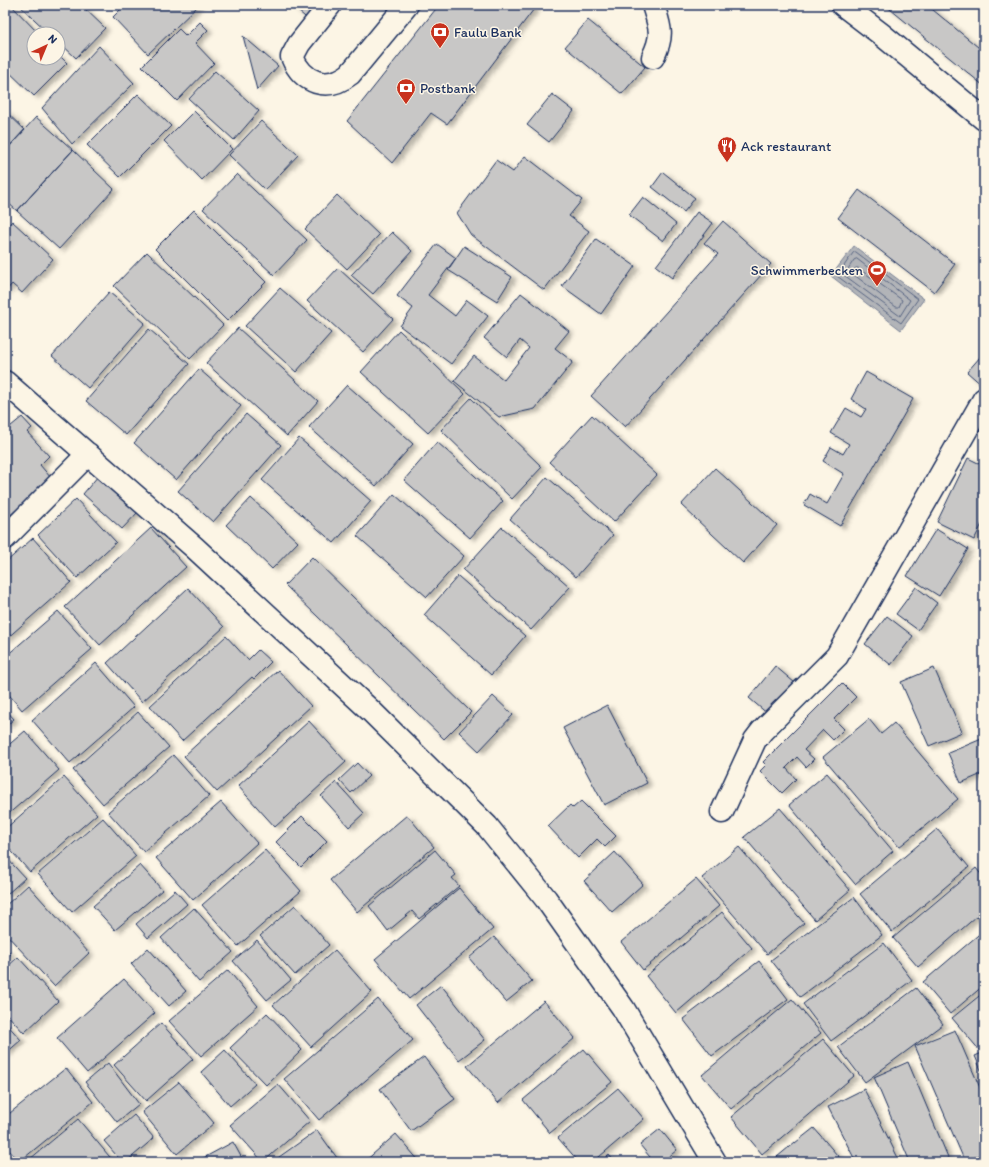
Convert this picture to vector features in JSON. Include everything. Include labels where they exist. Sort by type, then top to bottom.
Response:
[{"type":"street","points":[[330,5],[299,44],[292,57],[298,70],[310,79],[323,84],[342,81],[350,74],[407,5]]},
{"type":"street","points":[[653,5],[661,32],[659,44],[653,56]]},
{"type":"street","points":[[843,5],[881,34],[984,119]]},
{"type":"street","points":[[5,382],[195,548],[288,633],[371,711],[487,826],[546,899],[623,1008],[715,1162]]},
{"type":"street","points":[[722,812],[755,740],[762,731],[837,656],[984,399]]},
{"type":"street","points":[[5,538],[88,454]]},
{"type":"water","name":"Schwimmerbecken","points":[[854,246],[924,299],[901,330],[831,276]]},
{"type":"building","points":[[5,5],[11,5],[31,26],[26,26],[26,66],[64,66],[34,96],[5,68]]},
{"type":"building","points":[[19,5],[81,5],[105,28],[76,58],[66,49],[66,26],[41,26]]},
{"type":"building","points":[[125,5],[199,5],[148,54],[113,17]]},
{"type":"building","points":[[291,5],[324,5],[311,22]]},
{"type":"building","points":[[439,5],[537,5],[447,124],[431,113],[392,163],[347,121]]},
{"type":"building","points":[[885,5],[927,5],[984,52],[984,86]]},
{"type":"building","points":[[588,20],[645,67],[622,94],[565,47]]},
{"type":"building","points":[[200,22],[208,30],[195,43],[214,63],[177,101],[142,66],[179,29],[186,36]]},
{"type":"building","points":[[243,36],[278,66],[257,90]]},
{"type":"building","points":[[99,46],[134,83],[72,144],[42,108]]},
{"type":"building","points":[[215,71],[259,111],[234,140],[189,99]]},
{"type":"building","points":[[138,94],[171,126],[120,177],[87,145]]},
{"type":"building","points":[[552,94],[574,111],[549,142],[527,125]]},
{"type":"building","points":[[5,111],[25,130],[5,151]]},
{"type":"building","points":[[194,111],[232,149],[202,180],[164,141]]},
{"type":"building","points":[[36,117],[73,150],[17,211],[5,200],[5,151]]},
{"type":"building","points":[[261,121],[298,155],[265,190],[229,155]]},
{"type":"building","points":[[73,150],[114,189],[59,249],[17,211]]},
{"type":"building","points":[[525,156],[582,200],[569,216],[589,231],[544,290],[471,235],[457,213],[496,160],[513,172]]},
{"type":"building","points":[[663,172],[695,198],[684,212],[652,187]]},
{"type":"building","points":[[237,174],[307,240],[274,275],[203,209]]},
{"type":"building","points":[[859,190],[955,264],[934,292],[838,218]]},
{"type":"building","points":[[337,195],[379,235],[347,269],[305,229]]},
{"type":"building","points":[[643,197],[676,224],[663,241],[629,215]]},
{"type":"building","points":[[194,210],[266,282],[227,321],[155,249]]},
{"type":"building","points":[[697,212],[713,223],[672,278],[656,266]]},
{"type":"building","points":[[12,221],[53,259],[22,293],[12,284],[5,292],[5,229]]},
{"type":"building","points":[[723,221],[771,264],[625,427],[591,396],[718,254],[704,243]]},
{"type":"building","points":[[392,232],[412,251],[373,294],[351,275]]},
{"type":"building","points":[[596,239],[635,266],[601,314],[562,286]]},
{"type":"building","points":[[437,244],[456,258],[428,295],[455,316],[467,300],[488,316],[451,364],[400,326],[413,308],[397,296]]},
{"type":"building","points":[[464,246],[512,277],[497,301],[448,270]]},
{"type":"building","points":[[147,252],[223,325],[190,359],[114,286]]},
{"type":"building","points":[[338,268],[393,319],[363,352],[307,301]]},
{"type":"building","points":[[280,288],[331,333],[296,372],[245,326]]},
{"type":"building","points":[[109,292],[145,323],[88,388],[52,356]]},
{"type":"building","points":[[521,293],[569,331],[555,348],[573,362],[535,409],[499,417],[454,381],[474,356],[504,380],[529,348],[520,340],[507,357],[484,338]]},
{"type":"building","points":[[238,328],[318,401],[287,436],[206,363]]},
{"type":"building","points":[[149,329],[189,364],[126,435],[86,401]]},
{"type":"building","points":[[399,330],[465,394],[428,433],[361,372]]},
{"type":"building","points":[[981,356],[984,359],[983,386],[967,372]]},
{"type":"building","points":[[199,369],[241,406],[176,480],[134,443]]},
{"type":"building","points":[[866,372],[913,399],[840,526],[804,505],[810,494],[827,504],[844,474],[823,461],[831,447],[843,454],[849,444],[831,433],[846,408],[861,417],[866,409],[851,399]]},
{"type":"building","points":[[347,385],[413,444],[376,486],[309,427]]},
{"type":"building","points":[[471,398],[542,467],[512,499],[441,430]]},
{"type":"building","points":[[246,414],[281,445],[213,522],[178,491]]},
{"type":"building","points":[[592,415],[657,475],[614,522],[549,462]]},
{"type":"building","points":[[22,417],[32,428],[27,432],[49,456],[40,465],[51,478],[5,520],[5,431]]},
{"type":"building","points":[[299,438],[371,501],[334,543],[262,480]]},
{"type":"building","points":[[437,442],[503,501],[470,538],[404,480]]},
{"type":"building","points":[[968,458],[984,466],[984,520],[974,540],[937,522]]},
{"type":"building","points":[[715,468],[777,525],[743,563],[681,505]]},
{"type":"building","points":[[98,476],[138,512],[122,529],[83,494]]},
{"type":"building","points":[[547,477],[613,535],[576,577],[510,519]]},
{"type":"building","points":[[394,494],[464,556],[427,597],[357,536]]},
{"type":"building","points":[[251,498],[298,542],[272,569],[226,525]]},
{"type":"building","points":[[76,499],[116,542],[77,578],[38,535]]},
{"type":"building","points":[[502,527],[570,587],[531,630],[463,570]]},
{"type":"building","points":[[151,528],[186,567],[100,645],[65,607]]},
{"type":"building","points":[[936,529],[968,549],[939,596],[907,576]]},
{"type":"building","points":[[33,538],[71,582],[5,640],[5,563]]},
{"type":"building","points":[[312,557],[471,712],[444,739],[285,585]]},
{"type":"building","points":[[458,576],[525,636],[491,675],[424,615]]},
{"type":"building","points":[[916,587],[937,603],[918,630],[896,614]]},
{"type":"building","points":[[188,588],[224,627],[142,702],[107,663]]},
{"type":"building","points":[[58,611],[92,649],[22,710],[5,690],[5,657]]},
{"type":"building","points":[[887,616],[913,636],[891,665],[865,644]]},
{"type":"building","points":[[226,636],[248,660],[258,650],[271,662],[254,679],[252,677],[182,741],[150,706]]},
{"type":"building","points":[[96,663],[134,707],[70,763],[32,720]]},
{"type":"building","points":[[775,666],[795,683],[769,715],[749,698]]},
{"type":"building","points":[[934,668],[962,732],[929,746],[901,682]]},
{"type":"building","points":[[278,670],[311,706],[217,792],[184,756]]},
{"type":"building","points":[[842,683],[856,697],[834,719],[844,729],[833,740],[823,730],[804,750],[814,759],[806,767],[797,757],[786,768],[796,779],[782,793],[760,771],[766,765],[763,762]]},
{"type":"building","points":[[493,696],[513,715],[479,751],[459,732]]},
{"type":"building","points":[[607,705],[647,783],[604,805],[563,728]]},
{"type":"building","points":[[5,709],[14,719],[5,727]]},
{"type":"building","points":[[138,712],[169,747],[103,804],[73,770]]},
{"type":"building","points":[[869,719],[881,734],[894,723],[958,799],[899,847],[823,757]]},
{"type":"building","points":[[309,721],[346,762],[275,827],[238,786]]},
{"type":"building","points":[[25,731],[59,770],[5,817],[5,748]]},
{"type":"building","points":[[984,738],[984,773],[961,783],[948,753]]},
{"type":"building","points":[[173,755],[209,796],[144,852],[108,812]]},
{"type":"building","points":[[357,763],[369,776],[351,793],[339,780]]},
{"type":"building","points":[[827,773],[893,851],[855,884],[789,805]]},
{"type":"building","points":[[64,777],[97,814],[30,872],[5,844],[5,829]]},
{"type":"building","points":[[336,782],[364,813],[349,827],[321,796]]},
{"type":"building","points":[[581,801],[616,836],[605,847],[597,839],[578,858],[548,826],[570,805],[573,808]]},
{"type":"building","points":[[221,802],[257,843],[193,900],[156,858]]},
{"type":"building","points":[[780,808],[850,890],[815,920],[744,837]]},
{"type":"building","points":[[407,815],[434,847],[357,912],[330,880]]},
{"type":"building","points":[[302,816],[327,841],[301,867],[276,842]]},
{"type":"building","points":[[103,818],[136,856],[72,912],[38,874]]},
{"type":"building","points":[[937,829],[969,867],[892,932],[860,894]]},
{"type":"building","points":[[739,847],[804,923],[767,954],[702,878]]},
{"type":"building","points":[[265,850],[301,891],[238,946],[202,905]]},
{"type":"building","points":[[435,850],[456,875],[452,878],[459,886],[419,919],[412,911],[388,931],[369,906]]},
{"type":"building","points":[[615,852],[643,884],[612,912],[584,881]]},
{"type":"building","points":[[5,856],[25,878],[5,896]]},
{"type":"building","points":[[140,865],[162,890],[115,930],[93,906]]},
{"type":"building","points":[[976,868],[984,878],[984,910],[918,967],[893,938]]},
{"type":"building","points":[[696,879],[719,906],[643,970],[621,942]]},
{"type":"building","points":[[28,885],[89,953],[54,986],[5,933],[5,906]]},
{"type":"building","points":[[459,888],[493,929],[409,999],[375,959]]},
{"type":"building","points":[[175,890],[187,904],[148,938],[136,924]]},
{"type":"building","points":[[854,897],[882,935],[800,997],[771,960]]},
{"type":"building","points":[[295,905],[329,945],[295,975],[260,936]]},
{"type":"building","points":[[194,908],[233,952],[199,982],[161,938]]},
{"type":"building","points":[[722,912],[752,948],[676,1013],[646,976]]},
{"type":"building","points":[[984,930],[984,985],[950,1014],[923,982]]},
{"type":"building","points":[[494,937],[532,981],[506,1002],[469,958]]},
{"type":"building","points":[[257,940],[291,980],[267,1000],[233,961]]},
{"type":"building","points":[[884,943],[912,980],[831,1041],[803,1004]]},
{"type":"building","points":[[5,948],[11,954],[5,960]]},
{"type":"building","points":[[148,948],[186,991],[169,1006],[131,964]]},
{"type":"building","points":[[335,950],[372,992],[311,1047],[273,1005]]},
{"type":"building","points":[[18,957],[58,1001],[24,1033],[5,1012],[5,969]]},
{"type":"building","points":[[759,961],[788,999],[712,1056],[683,1019]]},
{"type":"building","points":[[228,970],[258,1006],[201,1056],[169,1021]]},
{"type":"building","points":[[124,979],[155,1013],[87,1073],[57,1038]]},
{"type":"building","points":[[441,985],[485,1040],[459,1060],[416,1005]]},
{"type":"building","points":[[916,988],[943,1024],[865,1082],[838,1047]]},
{"type":"building","points":[[984,992],[984,1050],[981,1052],[952,1018]]},
{"type":"building","points":[[378,999],[413,1040],[319,1120],[284,1079]]},
{"type":"building","points":[[792,999],[821,1033],[731,1109],[702,1075]]},
{"type":"building","points":[[544,1001],[575,1038],[498,1103],[467,1066]]},
{"type":"building","points":[[267,1013],[302,1050],[266,1085],[230,1048]]},
{"type":"building","points":[[5,1022],[21,1040],[5,1054]]},
{"type":"building","points":[[161,1023],[193,1059],[146,1101],[114,1065]]},
{"type":"building","points":[[955,1030],[984,1097],[984,1153],[965,1162],[915,1046]]},
{"type":"building","points":[[823,1039],[854,1076],[762,1154],[731,1117]]},
{"type":"building","points":[[584,1049],[612,1082],[550,1133],[523,1100]]},
{"type":"building","points":[[225,1050],[255,1084],[230,1106],[201,1072]]},
{"type":"building","points":[[984,1052],[984,1077],[975,1056]]},
{"type":"building","points":[[424,1057],[455,1099],[411,1131],[380,1089]]},
{"type":"building","points":[[908,1062],[950,1162],[910,1162],[874,1077]]},
{"type":"building","points":[[108,1063],[139,1104],[117,1122],[85,1082]]},
{"type":"building","points":[[66,1068],[93,1102],[19,1162],[5,1145],[5,1117]]},
{"type":"building","points":[[179,1082],[214,1123],[177,1154],[142,1112]]},
{"type":"building","points":[[278,1084],[310,1121],[263,1162],[230,1125]]},
{"type":"building","points":[[618,1088],[644,1119],[593,1162],[579,1162],[558,1138]]},
{"type":"building","points":[[864,1089],[900,1162],[856,1162],[828,1107]]},
{"type":"building","points":[[134,1115],[154,1138],[126,1162],[122,1162],[104,1141]]},
{"type":"building","points":[[78,1119],[114,1162],[32,1162],[30,1159]]},
{"type":"building","points":[[814,1128],[843,1162],[771,1162],[795,1142]]},
{"type":"building","points":[[660,1129],[677,1150],[662,1162],[654,1162],[640,1145]]},
{"type":"building","points":[[317,1130],[340,1162],[272,1162]]},
{"type":"building","points":[[396,1134],[420,1162],[364,1162]]},
{"type":"building","points":[[233,1142],[244,1162],[196,1162]]},
{"type":"building","points":[[609,1155],[615,1162],[601,1162]]},
{"type":"place","name":"Faulu Bank","points":[[440,49]]},
{"type":"place","name":"Postbank","points":[[406,105]]},
{"type":"place","name":"Ack restaurant","points":[[727,163]]},
{"type":"place","name":"Schwimmerbecken","points":[[877,287]]}]
